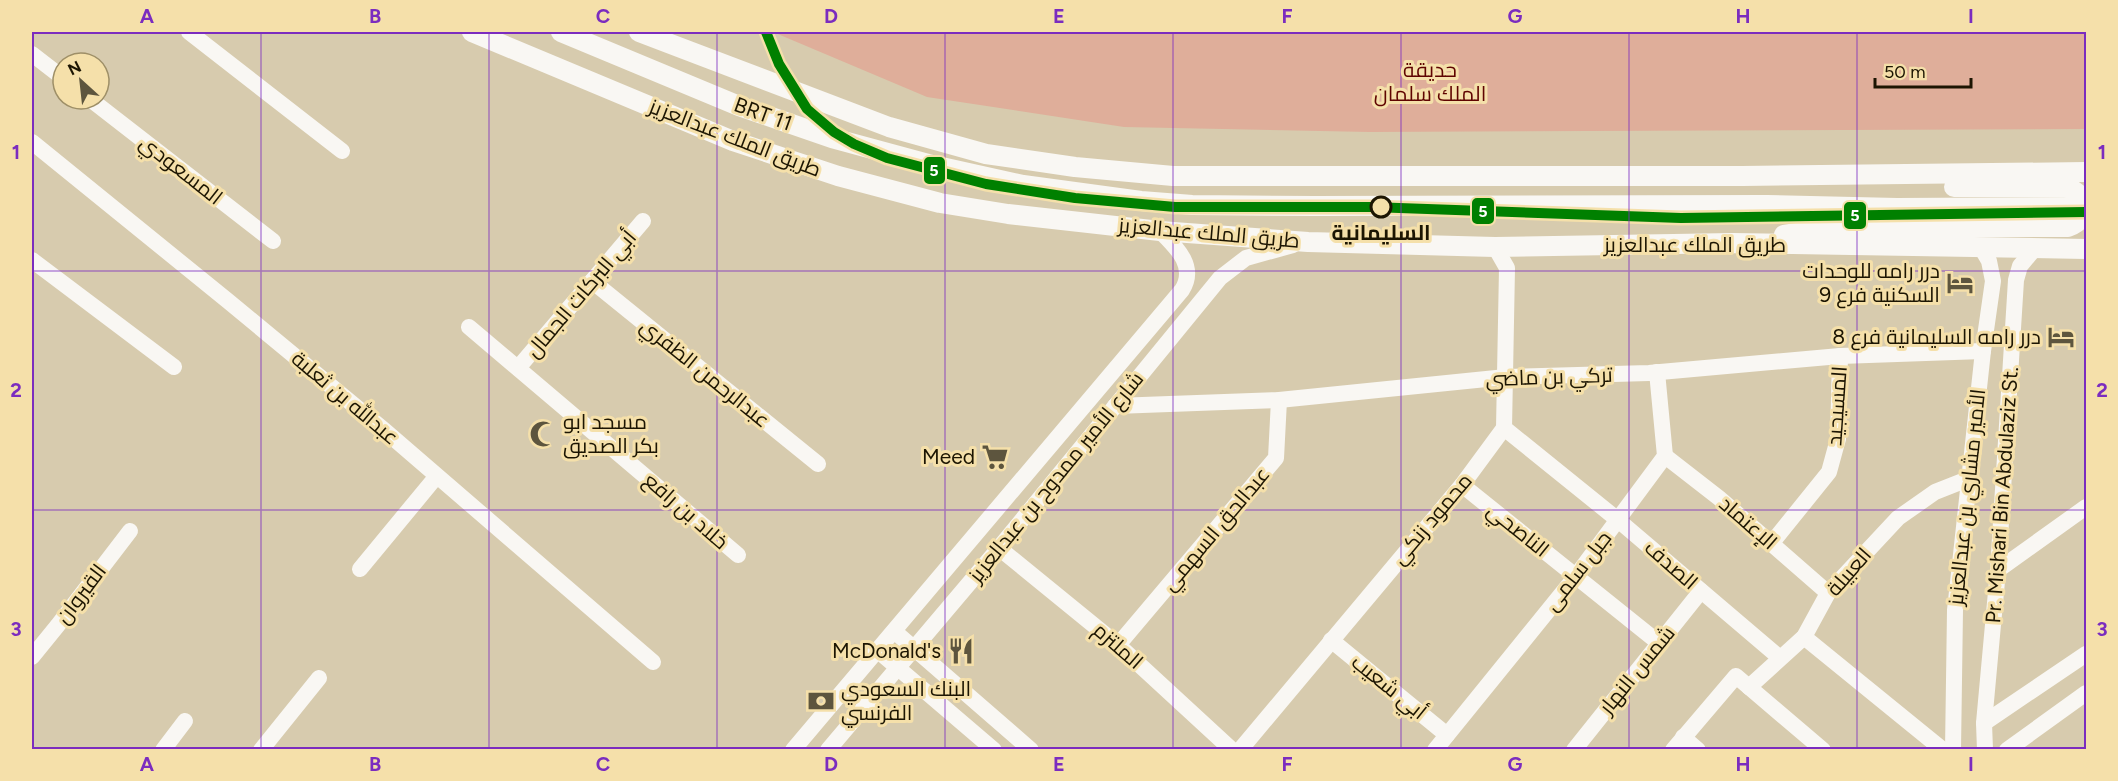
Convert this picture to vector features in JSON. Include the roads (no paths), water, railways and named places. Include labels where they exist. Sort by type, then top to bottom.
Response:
[{"type":"main road","name":"طريق الملك عبدالعزيز","points":[[472,32],[733,141],[838,176],[940,203],[1008,214],[1160,231],[1308,242],[1495,247],[1733,243],[2086,249]]},
{"type":"main road","name":"BRT 11","points":[[561,32],[739,106],[832,138],[928,165],[1023,185],[1141,201],[1192,205],[1315,206],[2085,207]]},
{"type":"main road","points":[[639,32],[889,127],[986,154],[1075,167],[1173,176],[1742,176],[2086,172]]},
{"type":"main road","points":[[1733,243],[1835,227],[2068,227],[2078,222],[2085,207],[2077,191],[2066,187],[1860,187],[1742,176]]},
{"type":"street","points":[[189,32],[342,151]]},
{"type":"street","points":[[32,54],[51,69]]},
{"type":"street","name":"المسعودي","points":[[105,111],[273,241]]},
{"type":"street","name":"عبدالله بن ثعلبة","points":[[32,142],[384,430],[652,662]]},
{"type":"street","name":"أبي البركات الجمال","points":[[519,368],[643,221]]},
{"type":"street","name":"شارع الأمير ممدوح بن عبدالعزيز","points":[[793,750],[1182,290],[1187,282],[1187,265],[1178,250],[1160,231]]},
{"type":"street","name":"شارع الأمير ممدوح بن عبدالعزيز","points":[[828,750],[999,548],[1220,278],[1246,258],[1265,251],[1308,242]]},
{"type":"street","points":[[1495,247],[1507,268],[1504,428]]},
{"type":"street","name":"Pr. Mishari Bin Abdulaziz St.","points":[[1985,750],[1984,723],[1998,570],[2018,271],[2036,247]]},
{"type":"street","name":"الأمير مشاري بن عبدالعزيز","points":[[1953,750],[1955,610],[1968,479],[1993,281],[1992,270],[1982,249]]},
{"type":"street","points":[[32,260],[174,368]]},
{"type":"street","name":"عبدالرحمن الظفري","points":[[592,281],[818,464]]},
{"type":"street","points":[[1991,299],[1995,294],[2004,292],[2016,299]]},
{"type":"street","name":"خلاد بن رافع","points":[[469,327],[738,555]]},
{"type":"street","name":"تركي بن ماضي","points":[[1115,406],[1279,399],[1506,377],[1657,372],[1840,356],[1983,351]]},
{"type":"street","name":"المسيجيد","points":[[1771,544],[1829,472],[1838,439],[1840,356]]},
{"type":"street","points":[[1657,372],[1665,456]]},
{"type":"street","name":"عبدالحق السهمي","points":[[1118,645],[1276,458],[1279,399]]},
{"type":"street","name":"محمود زنكي","points":[[1240,750],[1462,484],[1504,428]]},
{"type":"street","name":"الصدف","points":[[1504,428],[1618,520],[1780,658]]},
{"type":"street","name":"الإعتماد","points":[[1665,456],[1719,498],[1828,593]]},
{"type":"street","name":"جبل سلمى","points":[[1435,750],[1576,576],[1665,456]]},
{"type":"street","points":[[360,569],[436,477]]},
{"type":"street","name":"العبيلة","points":[[1678,743],[1743,681],[1780,658],[1804,637],[1828,593],[1898,518],[1935,492],[1968,479]]},
{"type":"street","name":"الناصحي","points":[[1462,484],[1659,643]]},
{"type":"street","points":[[1998,570],[2086,507]]},
{"type":"street","name":"القيروان","points":[[32,657],[130,531]]},
{"type":"street","name":"الملتزم","points":[[999,548],[1118,645],[1232,750]]},
{"type":"street","name":"شمس النهار","points":[[1574,750],[1701,591]]},
{"type":"street","points":[[894,631],[1031,750]]},
{"type":"street","points":[[1804,637],[1943,750]]},
{"type":"street","name":"أبي شعيب","points":[[1331,640],[1448,735]]},
{"type":"street","points":[[877,650],[994,750]]},
{"type":"street","points":[[1984,723],[2086,654]]},
{"type":"street","points":[[261,750],[320,678]]},
{"type":"street","points":[[1743,681],[1824,750]]},
{"type":"street","points":[[2007,750],[2086,693]]},
{"type":"street","points":[[164,750],[185,721]]},
{"type":"street","points":[[1678,743],[1698,750]]},
{"type":"place","name":"السليمانية","points":[[1381,207]]},
{"type":"place","name":"درر رامه للوحدات السكنية فرع 9","points":[[1960,283]]},
{"type":"place","name":"درر رامه السليمانية فرع 8","points":[[2061,337]]},
{"type":"place","name":"مسجد ابو بكر الصديق","points":[[543,434]]},
{"type":"place","name":"Meed","points":[[995,457]]},
{"type":"place","name":"McDonald's","points":[[961,651]]},
{"type":"place","name":"البنك السعودي الفرنسي","points":[[821,701]]},
{"type":"park label","name":"حديقة الملك سلمان","points":[[1430,82]]}]
